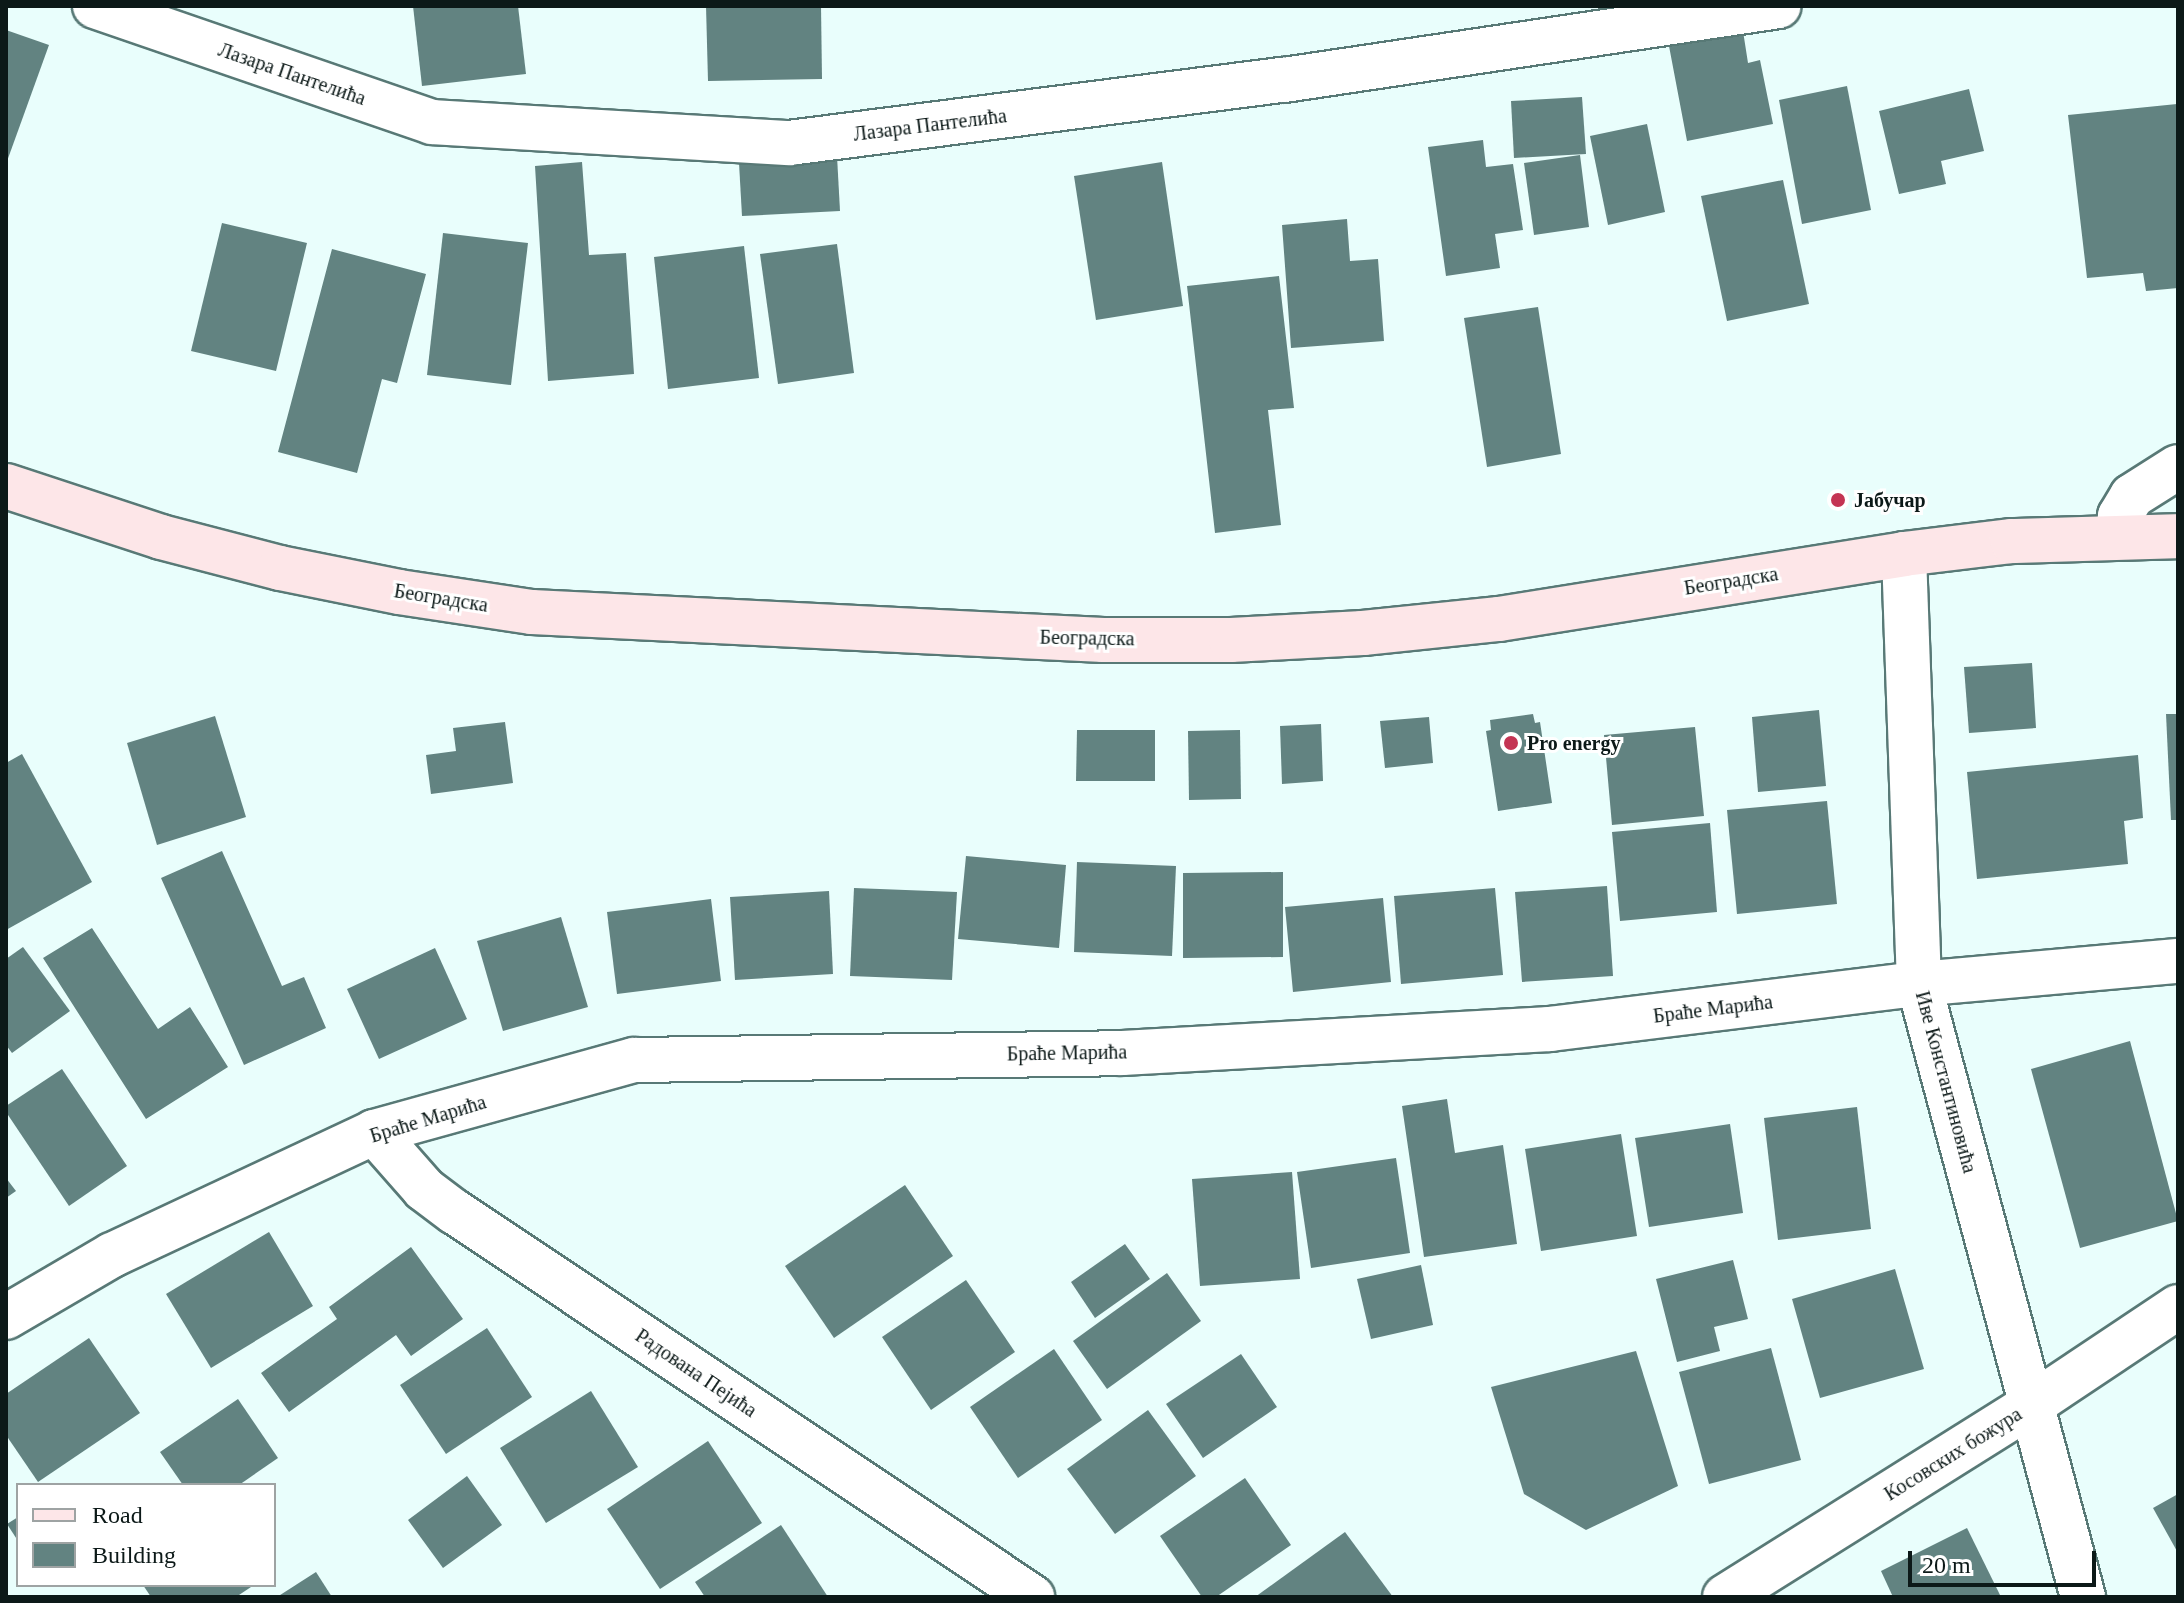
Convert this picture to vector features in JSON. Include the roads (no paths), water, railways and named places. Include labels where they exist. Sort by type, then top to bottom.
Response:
[{"type":"street","name":"Лазара Пантелића","points":[[95,6],[432,122],[789,143],[1284,80],[1778,6]]},
{"type":"street","points":[[2118,535],[2120,516],[2132,496],[2178,467]]},
{"type":"street","name":"Београдска","points":[[6,486],[161,537],[280,568],[414,594],[532,612],[957,635],[1231,640],[1363,633],[1499,619],[1904,554],[2012,541],[2118,535],[2178,536]]},
{"type":"street","name":"Иве Константиновића","points":[[1904,554],[1919,984],[2034,1403],[2083,1597]]},
{"type":"street","name":"Браће Марића","points":[[6,1317],[112,1255],[374,1132],[634,1060],[1122,1053],[1534,1030],[1919,984],[2178,961]]},
{"type":"street","name":"Радована Пејића","points":[[374,1132],[424,1189],[455,1212],[1032,1597]]},
{"type":"street","name":"Косовских божура","points":[[1725,1597],[2034,1403],[2178,1307]]},
{"type":"place","name":"Јабучар","points":[[1838,500]]},
{"type":"place","name":"Pro energy","points":[[1511,743]]}]
